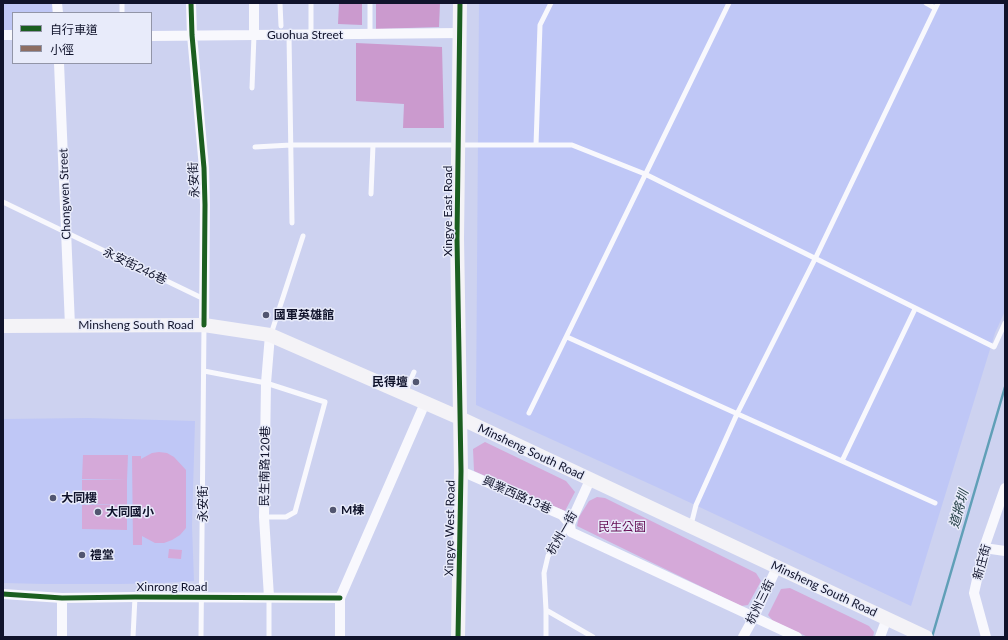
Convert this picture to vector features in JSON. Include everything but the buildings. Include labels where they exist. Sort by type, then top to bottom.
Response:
[{"type":"main road","name":"Xingye East Road","points":[[460,3],[457,238],[460,418]]},
{"type":"main road","name":"Minsheng South Road","points":[[3,326],[204,325],[270,335],[460,418],[925,636]]},
{"type":"main road","name":"Xingye West Road","points":[[458,637],[461,471],[460,418]]},
{"type":"street","name":"永安街","points":[[191,3],[192,35],[204,168],[204,325]]},
{"type":"street","points":[[254,3],[254,35]]},
{"type":"street","name":"Guohua Street","points":[[152,36],[460,33]]},
{"type":"street","name":"Chongwen Street","points":[[59,64],[70,326]]},
{"type":"street","name":"民生南路120巷","points":[[269,597],[264,517],[266,382],[270,335]]},
{"type":"street","points":[[340,637],[340,598],[425,403]]},
{"type":"street","name":"興業西路13巷","points":[[461,471],[562,515],[570,524],[571,532],[754,617]]},
{"type":"street","name":"杭州一街","points":[[570,524],[590,480]]},
{"type":"street","name":"新庄街","points":[[986,637],[974,593],[984,548],[1005,490]]},
{"type":"street","points":[[984,548],[1005,550]]},
{"type":"street","name":"杭州三街","points":[[743,637],[777,567]]},
{"type":"street","name":"Xinrong Road","points":[[3,594],[62,598],[135,596],[340,598]]},
{"type":"street","points":[[62,598],[62,637]]},
{"type":"street","points":[[754,617],[797,637]]},
{"type":"street","points":[[880,637],[887,618]]},
{"type":"lane","points":[[280,3],[280,26]]},
{"type":"lane","points":[[311,3],[311,35]]},
{"type":"lane","points":[[370,3],[370,34]]},
{"type":"lane","points":[[536,145],[540,25],[551,3]]},
{"type":"lane","points":[[529,413],[729,3]]},
{"type":"lane","points":[[691,526],[696,505],[737,414],[815,259],[936,5],[926,3]]},
{"type":"lane","points":[[252,88],[254,35]]},
{"type":"lane","points":[[289,35],[292,223]]},
{"type":"lane","points":[[255,147],[291,145],[572,145],[645,174],[994,347],[1005,322]]},
{"type":"lane","points":[[371,194],[373,145]]},
{"type":"lane","name":"永安街246巷","points":[[3,202],[204,299]]},
{"type":"lane","points":[[270,335],[303,236]]},
{"type":"lane","points":[[842,460],[915,309]]},
{"type":"lane","name":"永安街","points":[[202,637],[204,325]]},
{"type":"lane","points":[[566,337],[935,503]]},
{"type":"lane","points":[[204,371],[266,382],[325,402],[295,512],[286,517],[264,517]]},
{"type":"lane","points":[[405,394],[414,372]]},
{"type":"lane","name":"杭州一街","points":[[546,637],[544,573],[548,556],[570,524]]},
{"type":"lane","points":[[133,637],[135,596]]},
{"type":"lane","points":[[268,637],[269,597]]},
{"type":"lane","points":[[546,610],[593,637]]},
{"type":"shaded area","points":[[3,3],[52,3],[52,12],[12,12],[12,31],[3,30]]},
{"type":"shaded area","points":[[339,3],[362,3],[362,25],[338,24]]},
{"type":"shaded area","points":[[376,3],[440,3],[439,27],[376,29]]},
{"type":"shaded area","points":[[479,3],[1005,3],[1005,311],[995,333],[911,606],[663,490],[476,405]]},
{"type":"shaded area","points":[[356,43],[442,47],[444,128],[403,128],[404,104],[356,101]]},
{"type":"shaded area","name":"大同國小","points":[[88,418],[195,421],[192,526],[194,581],[121,584],[3,583],[3,419]]},
{"type":"green space","name":"民生公園","points":[[485,442],[566,481],[575,492],[565,511],[474,471],[473,449]]},
{"type":"green space","points":[[152,453],[167,453],[174,457],[186,470],[186,528],[180,535],[164,543],[155,543],[142,536],[142,545],[133,545],[132,456],[141,456],[141,459]]},
{"type":"green space","points":[[83,455],[128,455],[127,480],[82,479]]},
{"type":"green space","points":[[82,480],[127,480],[127,505],[82,504]]},
{"type":"green space","name":"民生公園","points":[[597,497],[605,498],[756,573],[761,581],[748,605],[741,606],[577,526],[579,517],[589,501]]},
{"type":"green space","points":[[82,505],[127,505],[127,530],[82,529]]},
{"type":"green space","points":[[169,549],[182,550],[181,559],[168,558]]},
{"type":"green space","points":[[790,588],[869,626],[874,632],[873,637],[808,637],[773,621],[768,615],[781,589]]},
{"type":"waterway","name":"道將圳","points":[[932,637],[1005,387]]},
{"type":"cycle path","points":[[191,3],[192,35],[204,168],[204,325]]},
{"type":"cycle path","points":[[458,637],[461,471],[457,238],[460,3]]},
{"type":"cycle path","points":[[3,594],[62,598],[340,598]]},
{"type":"place","name":"國軍英雄館","points":[[266,315]]},
{"type":"place","name":"民得壇","points":[[416,382]]},
{"type":"place","name":"大同樓","points":[[53,498]]},
{"type":"place","name":"M棟","points":[[333,510]]},
{"type":"place","name":"大同國小","points":[[98,512]]},
{"type":"place","name":"禮堂","points":[[82,555]]}]
